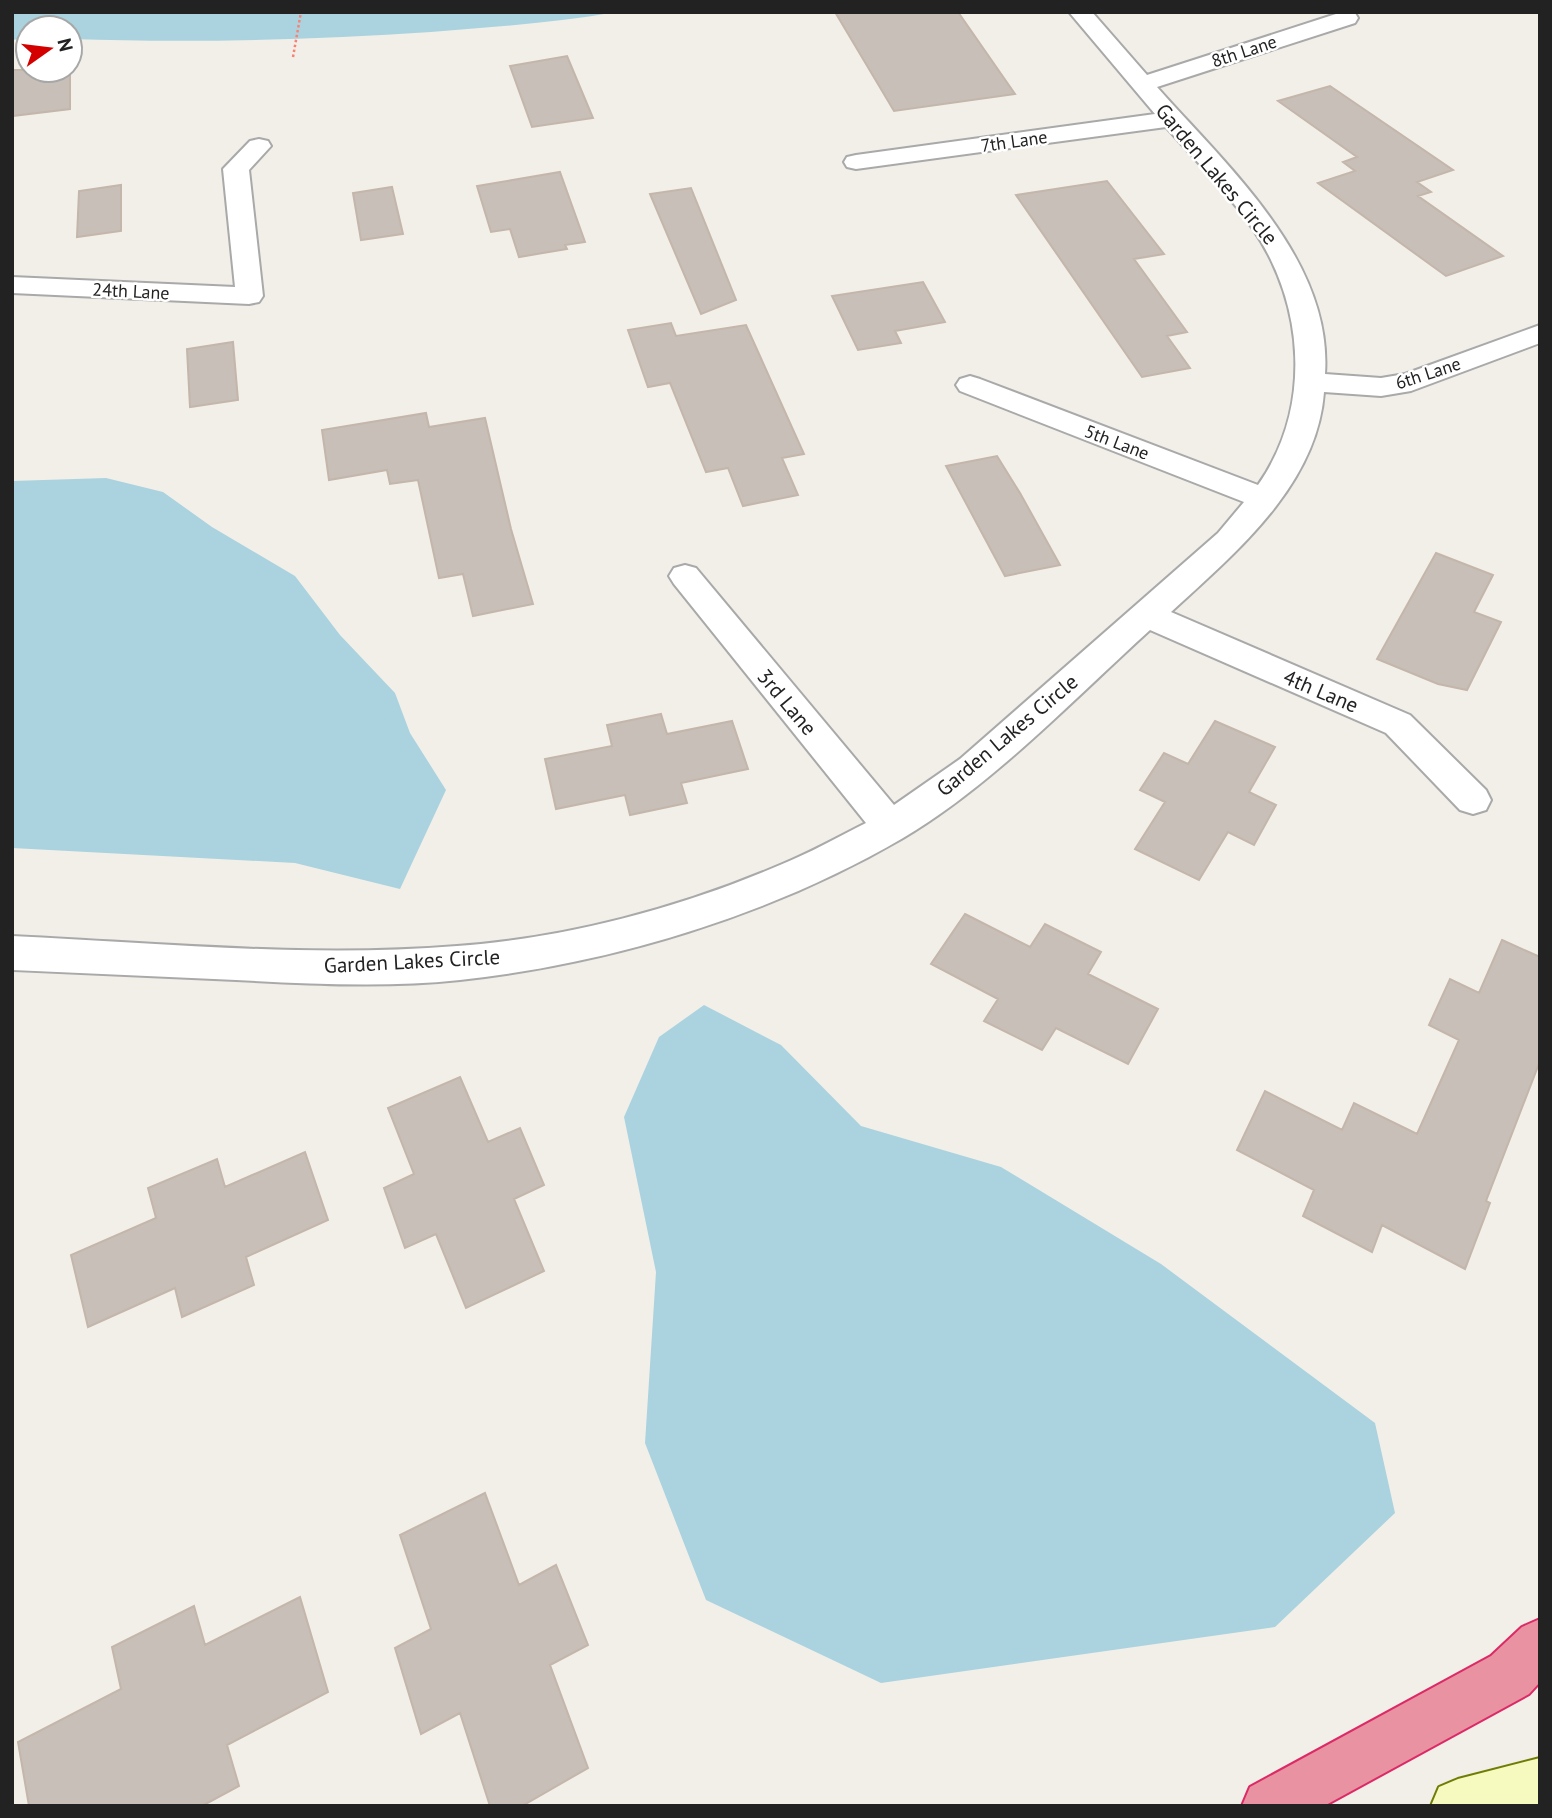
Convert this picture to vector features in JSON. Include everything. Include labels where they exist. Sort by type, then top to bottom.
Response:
[{"type":"highway","points":[[1269,1806],[1510,1675],[1540,1644]]},
{"type":"main road","points":[[1458,1806],[1540,1785]]},
{"type":"street","name":"Garden Lakes Circle","points":[[12,953],[336,968],[459,963],[568,947],[685,917],[794,876],[891,827],[973,769],[1229,541],[1265,499],[1289,458],[1307,407],[1311,382],[1311,346],[1302,299],[1282,253],[1264,225],[1080,12]]},
{"type":"street","name":"8th Lane","points":[[1142,84],[1346,18]]},
{"type":"street","name":"7th Lane","points":[[856,162],[1173,119]]},
{"type":"street","name":"24th Lane","points":[[12,285],[249,296],[236,169],[259,146]]},
{"type":"street","name":"6th Lane","points":[[1311,382],[1381,387],[1411,382],[1540,333]]},
{"type":"street","name":"5th Lane","points":[[970,385],[1265,499]]},
{"type":"street","name":"3rd Lane","points":[[685,576],[891,827]]},
{"type":"street","name":"4th Lane","points":[[1147,615],[1398,724],[1473,800]]},
{"type":"path","points":[[293,57],[301,12]]},
{"type":"water","points":[[12,12],[616,12],[547,22],[431,32],[206,41],[84,39],[84,14],[14,14],[12,40]]},
{"type":"water","points":[[106,478],[163,492],[212,527],[295,576],[340,635],[395,693],[410,733],[446,790],[400,889],[295,863],[12,848],[12,481]]},
{"type":"water","points":[[704,1005],[781,1045],[861,1126],[1001,1167],[1161,1264],[1375,1423],[1395,1513],[1275,1627],[881,1683],[706,1600],[645,1443],[656,1272],[624,1117],[659,1037]]},
{"type":"building","points":[[835,12],[958,12],[1015,94],[894,111]]},
{"type":"building","points":[[567,56],[593,118],[532,127],[510,66]]},
{"type":"building","points":[[12,70],[14,84],[70,84],[70,109],[12,116]]},
{"type":"building","points":[[1330,86],[1453,170],[1417,182],[1431,192],[1418,196],[1503,256],[1446,276],[1318,183],[1355,171],[1343,162],[1357,157],[1278,101]]},
{"type":"building","points":[[560,172],[585,242],[565,245],[567,249],[519,257],[510,229],[491,232],[477,186]]},
{"type":"building","points":[[1107,181],[1164,254],[1134,259],[1187,332],[1167,336],[1190,368],[1142,377],[1016,195]]},
{"type":"building","points":[[121,185],[121,231],[77,237],[79,191]]},
{"type":"building","points":[[392,187],[403,234],[361,240],[353,193]]},
{"type":"building","points":[[691,188],[736,300],[701,314],[650,194]]},
{"type":"building","points":[[923,282],[945,322],[895,331],[901,343],[858,350],[832,296]]},
{"type":"building","points":[[671,323],[676,336],[746,325],[804,454],[782,458],[798,495],[743,506],[728,468],[706,472],[670,383],[648,387],[628,330]]},
{"type":"building","points":[[233,342],[238,400],[190,407],[187,349]]},
{"type":"building","points":[[426,413],[429,427],[485,418],[511,529],[533,604],[473,616],[463,574],[439,578],[418,480],[390,484],[387,470],[329,480],[322,430]]},
{"type":"building","points":[[997,456],[1060,565],[1005,576],[946,466]]},
{"type":"building","points":[[1436,553],[1493,575],[1474,612],[1501,622],[1467,690],[1438,684],[1377,659]]},
{"type":"building","points":[[661,714],[667,734],[732,721],[748,769],[681,783],[687,803],[630,815],[625,795],[556,809],[545,759],[612,746],[607,725]]},
{"type":"building","points":[[1215,721],[1275,747],[1249,792],[1276,805],[1254,845],[1228,832],[1199,880],[1135,849],[1165,802],[1140,790],[1164,753],[1188,764]]},
{"type":"building","points":[[965,914],[1030,947],[1045,924],[1101,952],[1088,974],[1158,1009],[1128,1064],[1056,1028],[1042,1050],[984,1021],[998,999],[931,964]]},
{"type":"building","points":[[1502,940],[1540,957],[1540,1061],[1486,1201],[1490,1203],[1465,1269],[1382,1225],[1372,1252],[1303,1216],[1314,1190],[1237,1150],[1265,1091],[1342,1130],[1354,1103],[1417,1134],[1459,1040],[1429,1025],[1450,979],[1479,993]]},
{"type":"building","points":[[460,1077],[488,1142],[520,1128],[544,1185],[514,1199],[544,1271],[466,1308],[436,1234],[405,1248],[384,1188],[414,1174],[388,1108]]},
{"type":"building","points":[[305,1152],[328,1220],[246,1257],[254,1285],[182,1317],[175,1288],[88,1327],[71,1255],[156,1218],[148,1188],[217,1159],[225,1187]]},
{"type":"building","points":[[485,1493],[519,1585],[556,1565],[588,1645],[550,1665],[588,1768],[522,1806],[490,1806],[460,1713],[421,1734],[395,1648],[431,1629],[400,1535]]},
{"type":"building","points":[[300,1597],[328,1692],[227,1745],[239,1786],[202,1806],[29,1806],[18,1742],[121,1689],[112,1647],[194,1606],[205,1645]]}]
